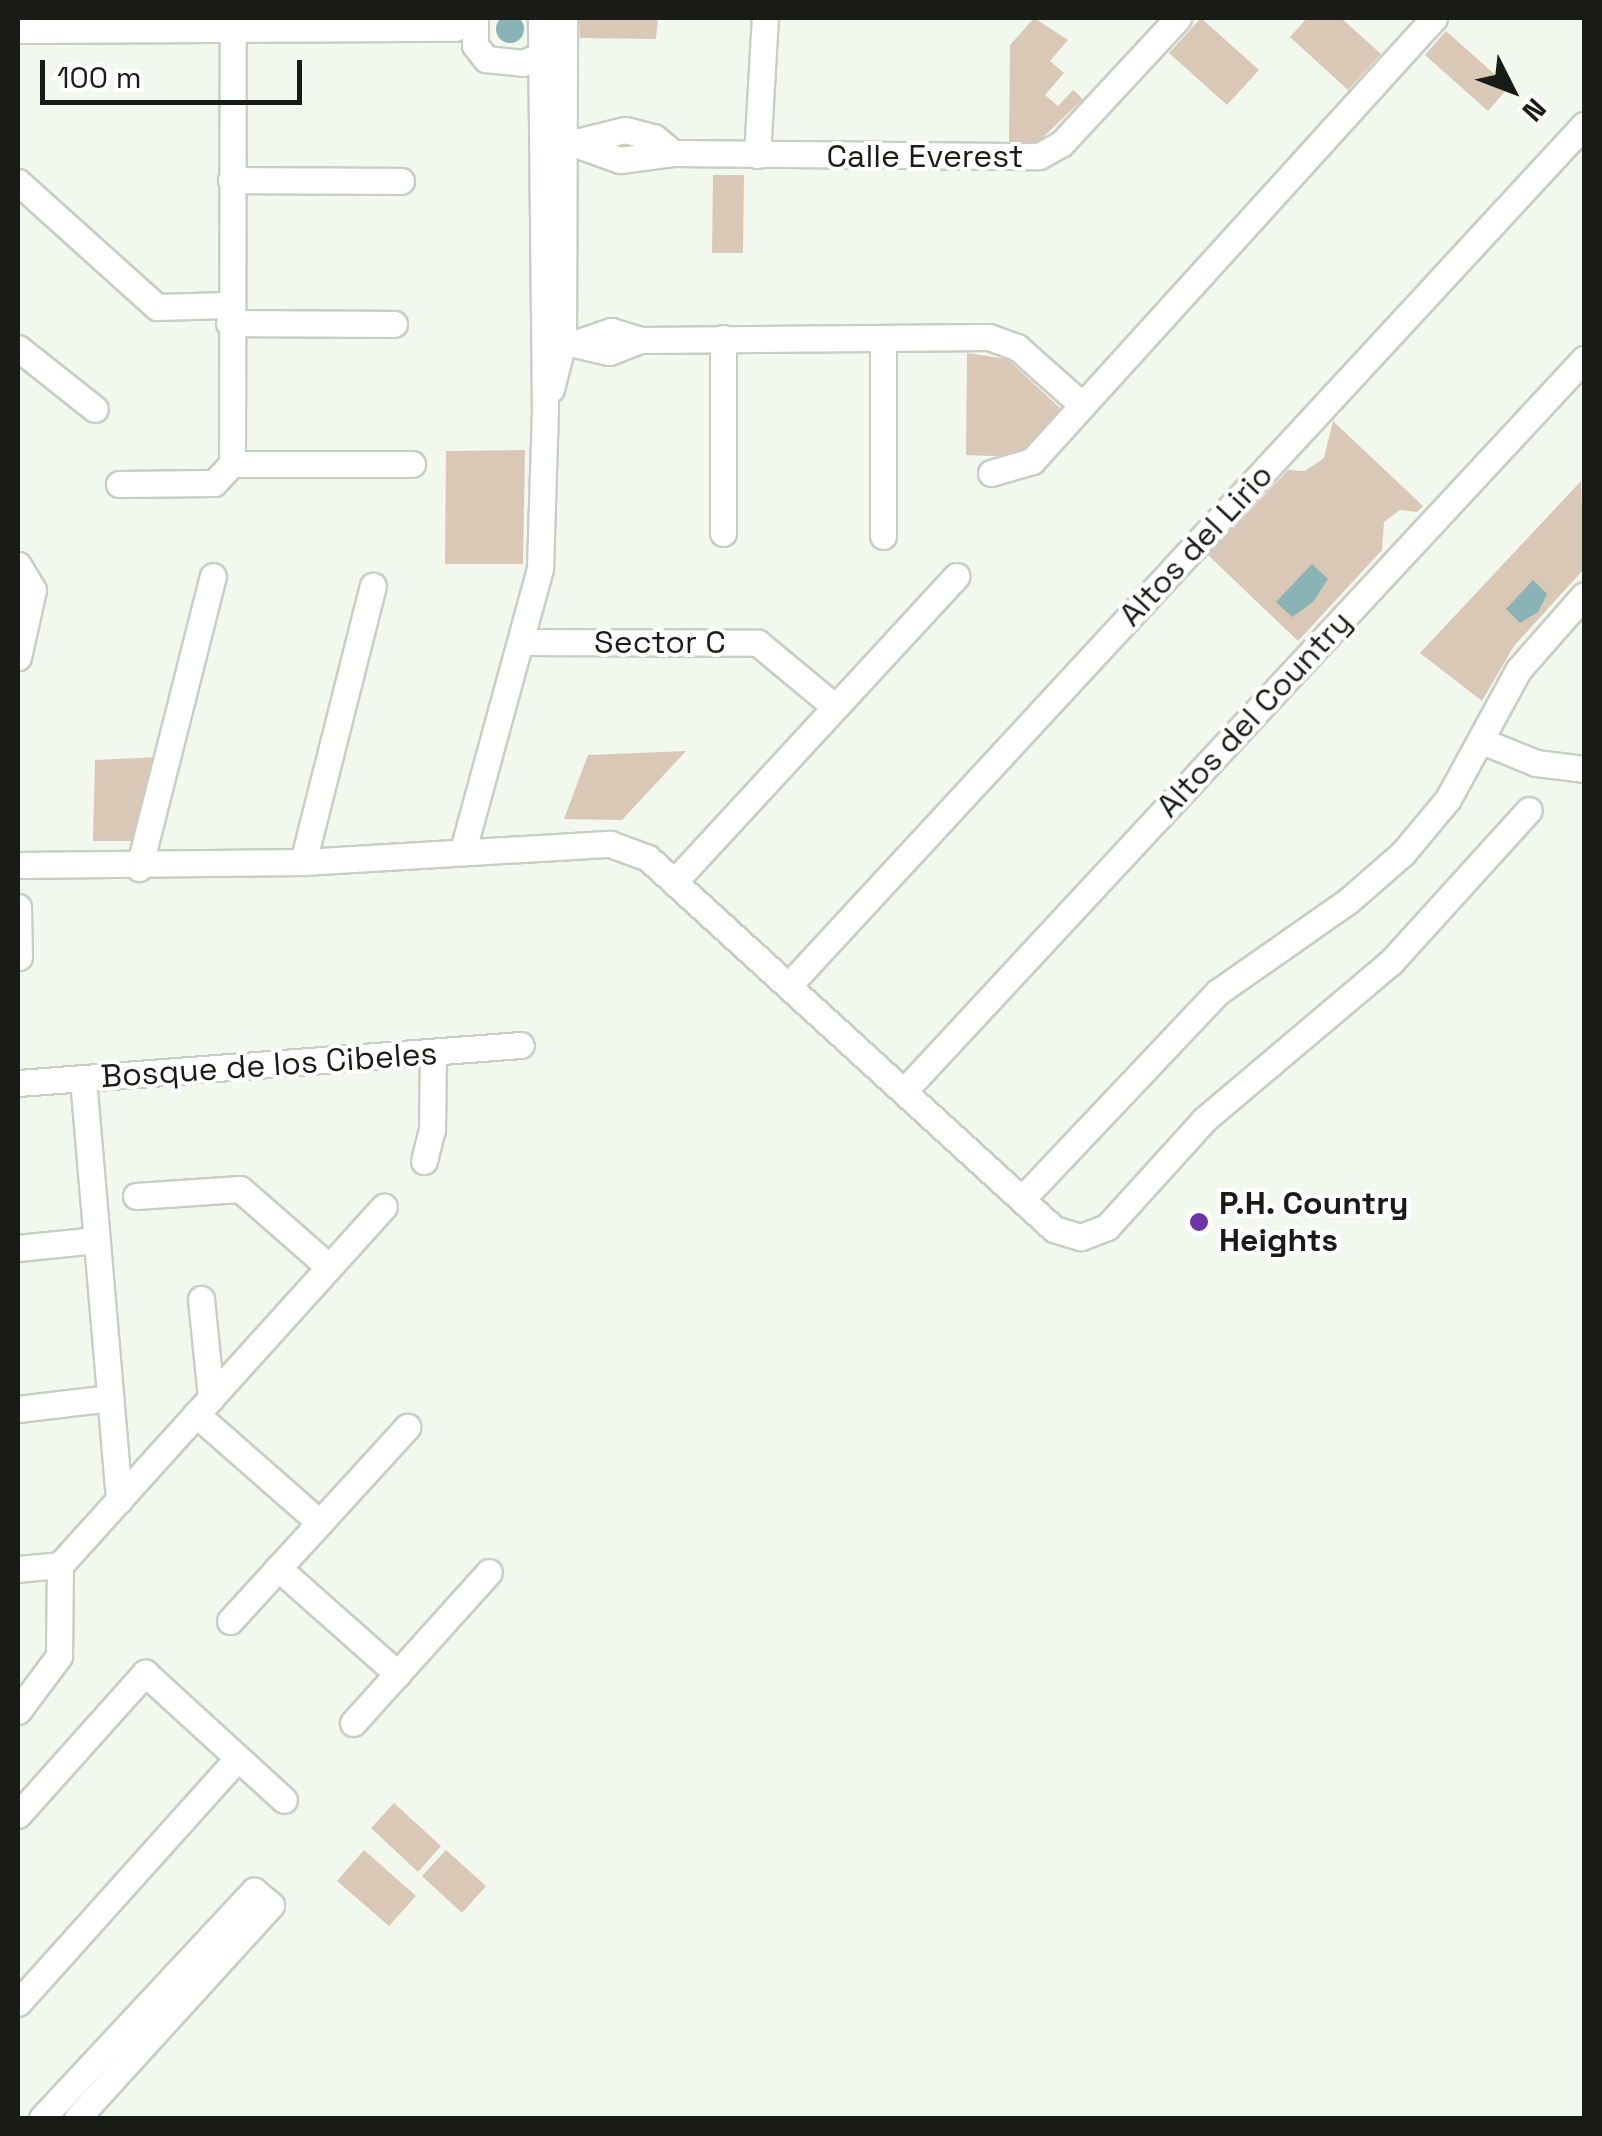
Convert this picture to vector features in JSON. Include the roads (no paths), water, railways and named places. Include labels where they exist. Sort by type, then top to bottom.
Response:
[{"type":"street","points":[[463,850],[540,568],[546,413],[560,342],[572,145],[552,51],[540,18]]},
{"type":"street","points":[[560,342],[539,146],[552,51],[564,18]]},
{"type":"street","points":[[756,155],[765,18]]},
{"type":"street","name":"Calle Everest","points":[[539,146],[572,145],[620,160],[673,153],[1039,156],[1061,144],[1178,18]]},
{"type":"street","points":[[991,474],[1032,462],[1434,18]]},
{"type":"street","points":[[18,30],[87,24],[467,21],[475,45],[501,65],[552,51]]},
{"type":"street","points":[[120,484],[214,483],[232,464],[228,314],[233,23]]},
{"type":"street","name":"Altos del Lirio","points":[[789,985],[1584,125]]},
{"type":"street","points":[[231,180],[401,181]]},
{"type":"street","points":[[18,182],[157,307],[394,324]]},
{"type":"street","points":[[560,342],[611,331],[641,340],[1004,341],[1082,405]]},
{"type":"street","points":[[723,338],[724,533]]},
{"type":"street","points":[[883,338],[883,536]]},
{"type":"street","points":[[18,348],[95,409]]},
{"type":"street","name":"Altos del Country","points":[[904,1091],[1584,358]]},
{"type":"street","points":[[232,464],[412,464]]},
{"type":"street","points":[[18,565],[33,590],[18,657]]},
{"type":"street","points":[[139,868],[213,576]]},
{"type":"street","points":[[675,881],[956,576]]},
{"type":"street","points":[[303,862],[372,586]]},
{"type":"street","points":[[1022,1199],[1218,992],[1348,901],[1403,852],[1448,799],[1519,669],[1584,594]]},
{"type":"street","name":"Sector C","points":[[522,642],[758,643],[835,707]]},
{"type":"street","points":[[1482,741],[1536,763],[1584,769]]},
{"type":"street","points":[[18,865],[139,868],[610,844],[648,858],[1054,1229],[1081,1236],[1107,1227],[1206,1119],[1390,962],[1530,810]]},
{"type":"street","points":[[18,907],[19,957]]},
{"type":"street","name":"Bosque de los Cibeles","points":[[18,1083],[521,1045]]},
{"type":"street","points":[[424,1161],[432,1130],[433,1053]]},
{"type":"street","points":[[83,1078],[118,1500]]},
{"type":"street","points":[[136,1196],[240,1189],[329,1267]]},
{"type":"street","points":[[18,1569],[60,1564],[384,1207]]},
{"type":"street","points":[[18,1248],[96,1240]]},
{"type":"street","points":[[200,1300],[204,1406],[320,1523]]},
{"type":"street","points":[[18,1408],[110,1398]]},
{"type":"street","points":[[230,1620],[407,1426]]},
{"type":"street","points":[[116,1468],[158,1457]]},
{"type":"street","points":[[18,1712],[59,1656],[60,1564]]},
{"type":"street","points":[[278,1568],[398,1674]]},
{"type":"street","points":[[353,1723],[489,1572]]},
{"type":"street","points":[[18,1815],[145,1674],[284,1800]]},
{"type":"street","points":[[18,2003],[238,1758]]},
{"type":"street","points":[[45,2117],[152,2014],[271,1905],[254,1891],[152,2014],[76,2118]]},
{"type":"water","points":[[510,15],[520,19],[524,29],[520,39],[510,43],[500,39],[496,29],[500,19]]},
{"type":"water","points":[[1312,564],[1328,579],[1313,602],[1292,617],[1276,602]]},
{"type":"water","points":[[1533,580],[1547,594],[1538,612],[1520,623],[1506,609]]},
{"type":"place","name":"P.H. Country Heights","points":[[1199,1222]]}]
